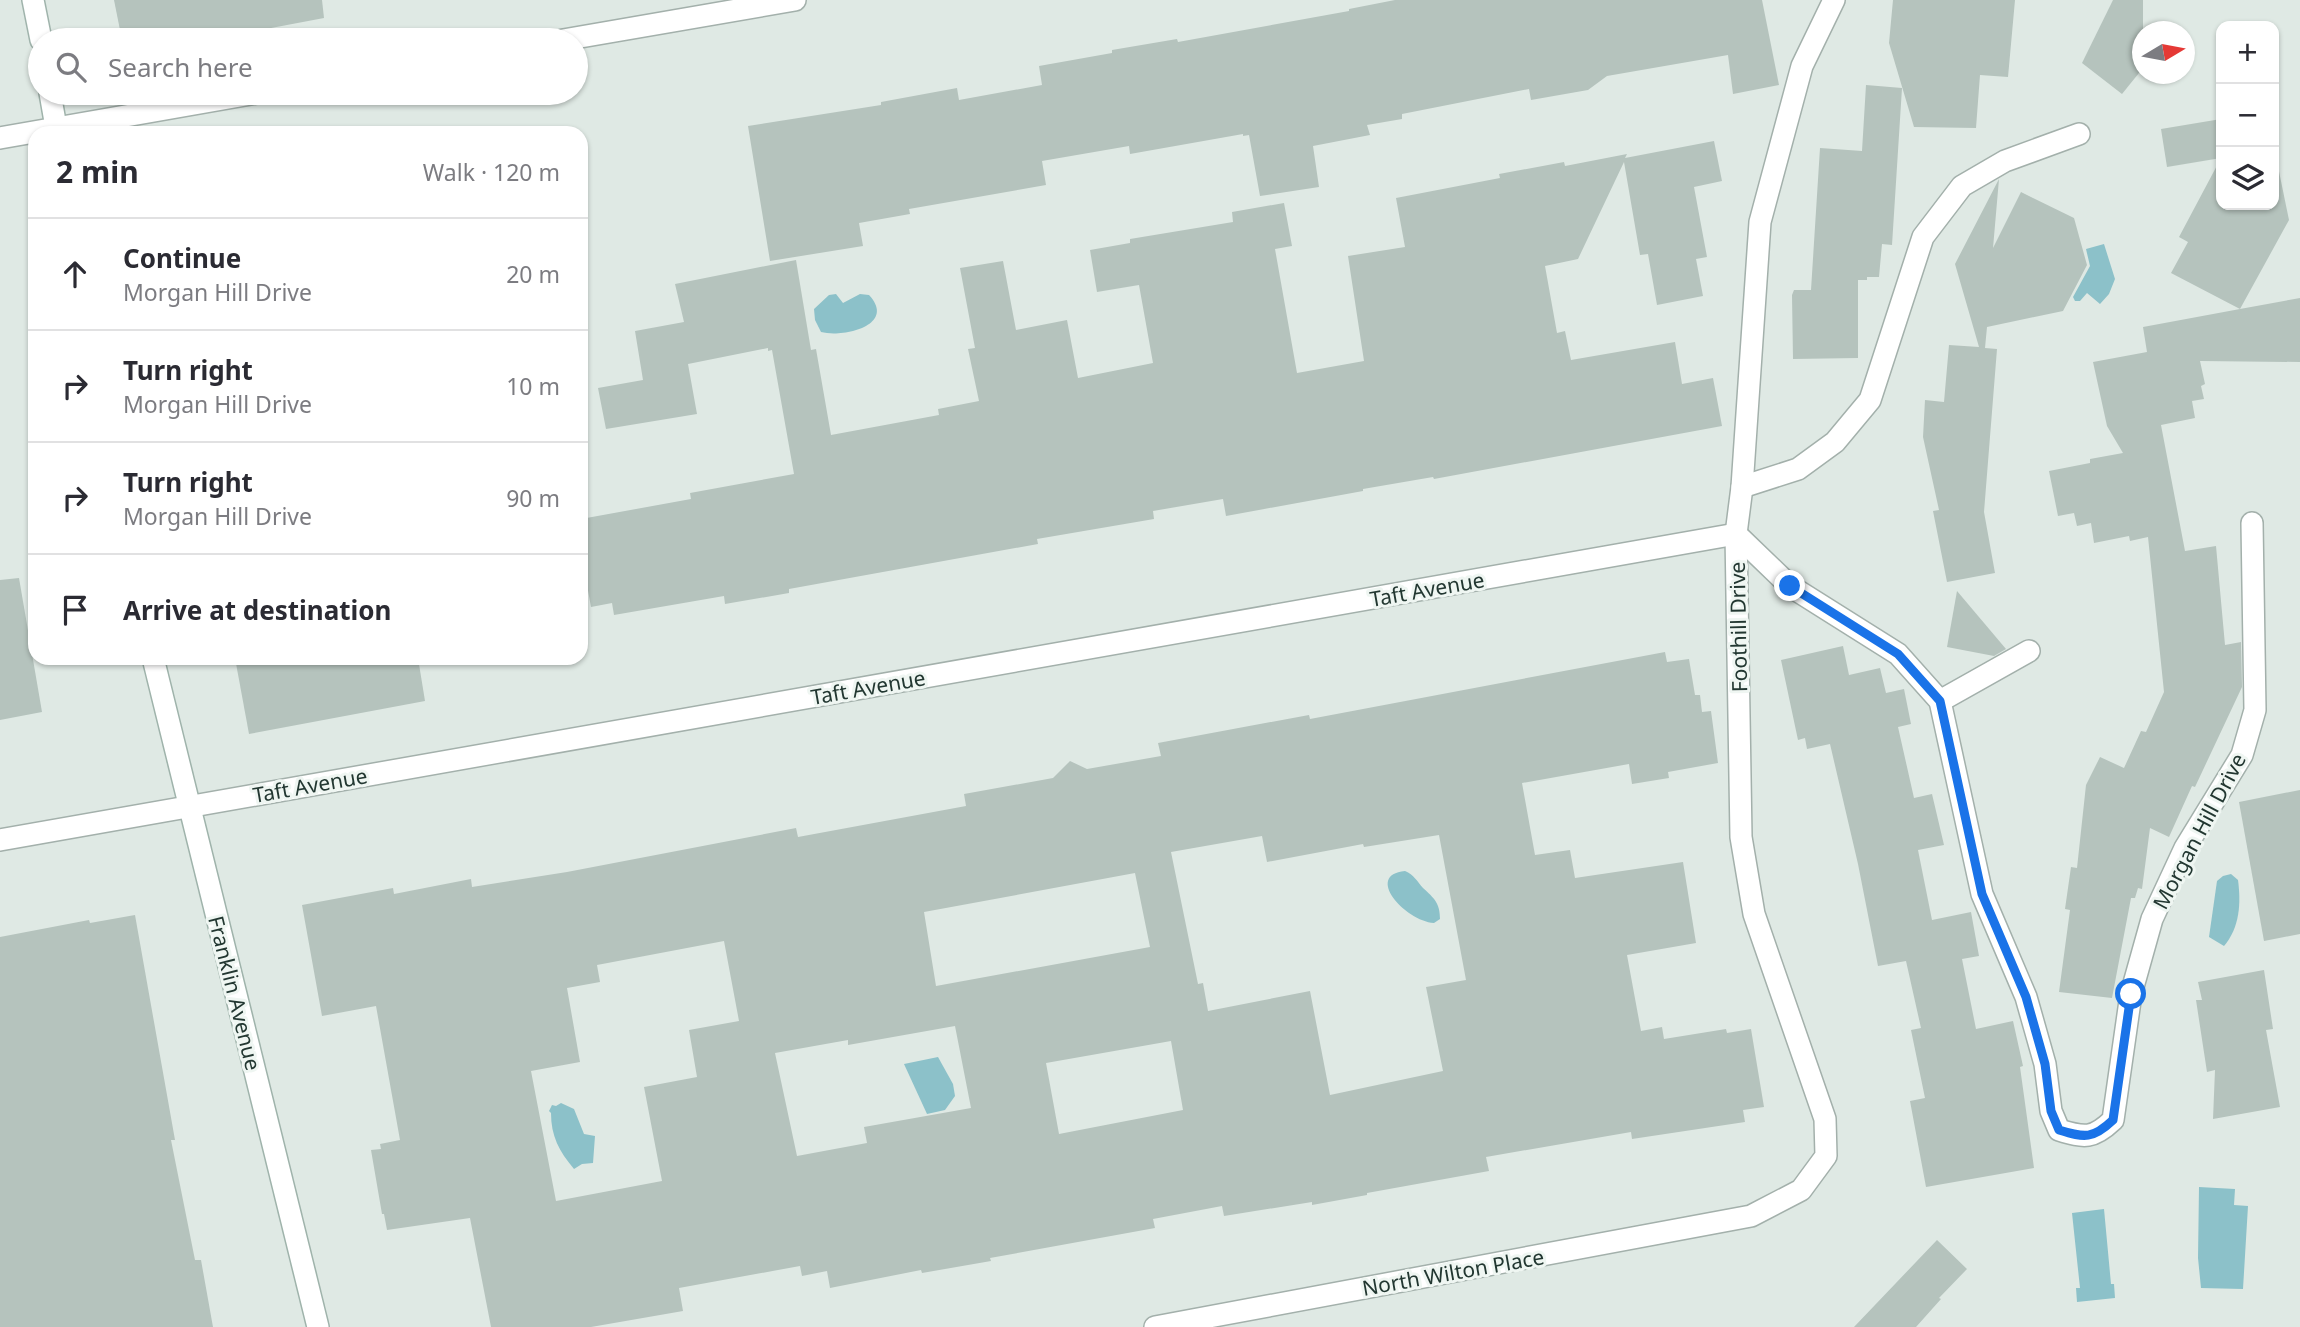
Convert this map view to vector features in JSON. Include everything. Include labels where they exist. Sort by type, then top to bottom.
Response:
[{"type":"street","points":[[33,0],[39,28]]},
{"type":"street","points":[[588,36],[796,0]]},
{"type":"street","name":"Foothill Drive","points":[[1751,1216],[1801,1189],[1826,1156],[1825,1119],[1754,914],[1741,837],[1736,534],[1742,487],[1760,222],[1802,66],[1834,0]]},
{"type":"street","points":[[52,105],[55,126]]},
{"type":"street","points":[[78,126],[192,105]]},
{"type":"street","points":[[0,138],[28,134]]},
{"type":"street","points":[[1742,487],[1798,469],[1835,442],[1870,400],[1923,237],[1962,186],[2005,161],[2080,134]]},
{"type":"street","name":"Morgan Hill Drive","points":[[1736,534],[1790,586],[1898,654],[1940,701],[1982,894],[2026,997],[2045,1064],[2051,1111],[2059,1130],[2078,1136],[2099,1133],[2113,1120],[2131,994],[2151,919],[2185,848],[2242,755],[2255,710],[2252,523]]},
{"type":"street","name":"Taft Avenue","points":[[0,840],[1736,534]]},
{"type":"street","points":[[1940,701],[2029,651]]},
{"type":"street","name":"Franklin Avenue","points":[[155,665],[318,1327]]},
{"type":"street","name":"North Wilton Place","points":[[1155,1327],[1751,1216]]},
{"type":"water","points":[[2104,244],[2115,279],[2109,294],[2100,304],[2087,293],[2080,301],[2075,301],[2073,297],[2090,266],[2086,249]]},
{"type":"water","points":[[836,294],[843,303],[860,294],[869,295],[876,305],[877,314],[864,327],[854,331],[821,332],[815,320],[814,309],[829,295]]},
{"type":"water","points":[[1405,871],[1436,901],[1440,919],[1434,923],[1411,915],[1393,898],[1388,881],[1393,874]]},
{"type":"water","points":[[2231,874],[2238,880],[2239,906],[2233,931],[2224,946],[2209,937],[2217,881]]},
{"type":"water","points":[[938,1057],[953,1084],[955,1096],[945,1110],[927,1114],[904,1064]]},
{"type":"water","points":[[561,1103],[574,1109],[584,1134],[595,1136],[593,1163],[582,1164],[574,1169],[560,1149],[554,1136],[549,1111],[552,1105]]},
{"type":"water","points":[[2199,1187],[2235,1189],[2234,1205],[2248,1206],[2243,1289],[2201,1288],[2198,1258]]},
{"type":"water","points":[[2104,1209],[2111,1284],[2114,1284],[2115,1298],[2077,1302],[2076,1288],[2080,1288],[2072,1213]]},
{"type":"building","points":[[114,0],[322,0],[324,18],[271,28],[120,28]]},
{"type":"building","points":[[1395,0],[1762,0],[1779,85],[1733,94],[1728,55],[1607,76],[1588,90],[1531,100],[1529,89],[1402,114],[1402,119],[1367,125],[1370,135],[1313,146],[1319,187],[1260,196],[1249,135],[1243,134],[1130,154],[1129,146],[1042,161],[1046,185],[909,209],[910,214],[859,223],[863,246],[770,261],[748,126],[881,105],[881,102],[957,88],[959,100],[1042,85],[1039,66],[1112,53],[1112,50],[1177,39],[1178,42],[1349,11]]},
{"type":"building","points":[[1893,0],[2015,0],[2008,77],[1980,75],[1976,128],[1914,127],[1889,43]]},
{"type":"building","points":[[2113,0],[2143,0],[2143,21],[2132,21],[2132,82],[2122,94],[2082,63]]},
{"type":"building","points":[[1866,85],[1902,88],[1892,245],[1882,244],[1879,277],[1858,280],[1858,358],[1793,359],[1792,295],[1794,290],[1811,290],[1820,148],[1862,151]]},
{"type":"building","points":[[2216,120],[2216,159],[2167,167],[2161,129]]},
{"type":"building","points":[[1714,141],[1722,181],[1694,187],[1707,257],[1696,259],[1703,296],[1657,305],[1648,254],[1640,255],[1624,162],[1578,259],[1545,266],[1557,333],[1565,331],[1571,360],[1675,342],[1682,384],[1713,378],[1722,426],[1434,479],[1433,477],[1363,489],[1226,516],[1223,499],[1153,511],[1154,519],[1037,539],[1038,544],[789,589],[789,593],[725,604],[724,596],[614,615],[612,603],[591,607],[588,590],[588,518],[691,499],[690,493],[794,474],[772,350],[768,351],[768,348],[688,364],[697,414],[606,429],[598,388],[643,380],[635,331],[684,322],[675,284],[796,260],[811,350],[816,349],[831,435],[939,415],[938,409],[979,401],[968,349],[975,348],[960,268],[1003,261],[1016,330],[1067,320],[1078,378],[1153,363],[1139,285],[1097,292],[1090,250],[1130,243],[1130,239],[1233,222],[1232,212],[1284,203],[1292,246],[1275,249],[1297,373],[1364,361],[1348,256],[1405,247],[1396,198],[1500,178],[1499,174],[1564,162],[1565,166],[1627,154],[1625,158]]},
{"type":"building","points":[[2216,167],[2216,210],[2279,210],[2279,171],[2289,220],[2240,309],[2171,273],[2188,242],[2179,237]]},
{"type":"building","points":[[1999,179],[1993,248],[2021,192],[2074,218],[2087,265],[2063,311],[1987,327],[1985,348],[1997,349],[1984,512],[1995,573],[1947,582],[1933,511],[1939,510],[1923,437],[1925,400],[1944,402],[1949,345],[1979,347],[1955,264]]},
{"type":"building","points":[[2300,298],[2300,362],[2200,361],[2205,384],[2201,386],[2204,399],[2192,401],[2195,418],[2161,425],[2185,551],[2216,546],[2225,645],[2241,642],[2242,687],[2169,837],[2150,828],[2142,889],[2138,888],[2135,898],[2131,898],[2112,998],[2059,992],[2070,910],[2065,909],[2071,867],[2077,868],[2086,785],[2100,757],[2124,768],[2141,731],[2146,732],[2164,692],[2148,537],[2130,541],[2129,536],[2094,543],[2091,523],[2077,526],[2074,513],[2058,516],[2049,471],[2123,453],[2107,426],[2093,362],[2147,352],[2143,327]]},
{"type":"building","points":[[19,578],[28,630],[28,665],[34,665],[42,712],[0,720],[0,580]]},
{"type":"building","points":[[1957,591],[2006,649],[1994,656],[1947,647]]},
{"type":"building","points":[[1843,646],[1849,675],[1880,668],[1886,693],[1904,689],[1911,724],[1898,727],[1914,798],[1932,794],[1944,845],[1918,850],[1932,920],[1971,912],[1979,956],[1962,959],[1976,1029],[2013,1021],[2023,1066],[2020,1067],[2034,1168],[1926,1187],[1910,1101],[1925,1098],[1911,1030],[1921,1028],[1906,961],[1878,966],[1830,744],[1807,749],[1805,738],[1798,740],[1781,660]]},
{"type":"building","points":[[1665,652],[1667,662],[1689,659],[1695,695],[1700,695],[1702,712],[1711,711],[1718,763],[1668,772],[1669,778],[1632,784],[1629,764],[1522,783],[1535,855],[1570,850],[1575,878],[1683,862],[1696,943],[1627,955],[1641,1031],[1662,1027],[1664,1039],[1726,1029],[1727,1033],[1751,1029],[1764,1107],[1743,1110],[1745,1122],[1632,1139],[1631,1132],[1486,1157],[1489,1171],[1312,1205],[1312,1202],[1224,1216],[1222,1206],[1153,1219],[1155,1228],[922,1273],[921,1270],[830,1288],[827,1271],[802,1276],[800,1266],[679,1288],[683,1311],[591,1327],[491,1327],[470,1218],[387,1230],[371,1150],[381,1149],[380,1144],[400,1140],[376,1006],[322,1016],[302,905],[393,888],[394,894],[471,879],[472,887],[567,872],[796,828],[798,837],[966,806],[964,794],[1053,778],[1070,761],[1087,769],[1161,756],[1158,743],[1309,715],[1310,719]],"holes":[[[1439,835],[1466,980],[1426,987],[1443,1071],[1330,1095],[1310,991],[1208,1011],[1203,983],[1198,984],[1171,852],[1262,836],[1267,862],[1363,844],[1364,847]],[[1135,873],[1150,947],[936,986],[924,912]],[[724,941],[739,1021],[689,1030],[697,1077],[644,1087],[662,1181],[556,1201],[531,1071],[580,1062],[567,988],[600,982],[597,965]],[[955,1026],[971,1108],[864,1127],[867,1143],[797,1156],[775,1053],[848,1040],[848,1045]],[[1171,1041],[1183,1110],[1059,1134],[1046,1063]]]},
{"type":"building","points":[[236,665],[419,665],[425,701],[249,734]]},
{"type":"building","points":[[2300,790],[2300,934],[2264,941],[2239,802]]},
{"type":"building","points":[[135,915],[175,1140],[171,1140],[195,1260],[201,1260],[213,1327],[0,1327],[0,937],[89,920],[90,923]]},
{"type":"building","points":[[2264,970],[2273,1029],[2266,1030],[2280,1107],[2213,1119],[2215,1070],[2207,1072],[2196,1000],[2202,1000],[2198,982]]},
{"type":"building","points":[[1937,1240],[1967,1269],[1916,1327],[1854,1327]]},
{"type":"route","points":[[1790,586],[1898,654],[1940,701],[1982,894],[2026,997],[2045,1064],[2051,1111],[2059,1130],[2078,1136],[2099,1133],[2113,1120],[2131,994]]}]
